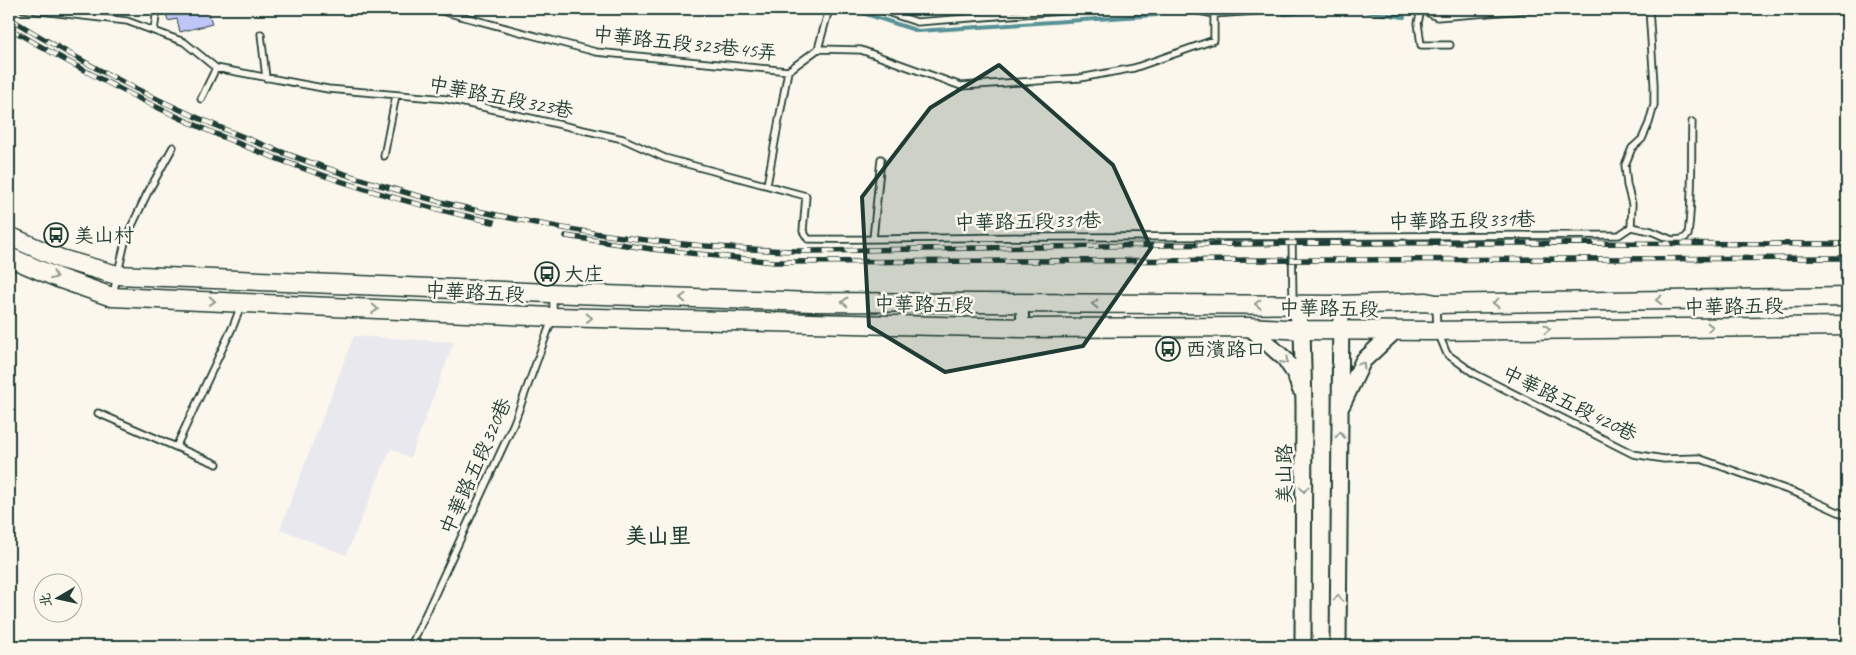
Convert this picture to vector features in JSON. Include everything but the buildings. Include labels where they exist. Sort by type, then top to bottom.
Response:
[{"type":"main road","name":"中華路五段","points":[[9,236],[60,259],[117,275],[813,302],[1341,305],[1426,302],[1436,304],[1847,297]]},
{"type":"main road","name":"中華路五段","points":[[9,256],[58,278],[112,297],[553,317],[1024,328],[1249,327],[1302,330],[1847,326]]},
{"type":"street","points":[[1022,304],[1024,328]]},
{"type":"street","name":"美山路","points":[[1293,304],[1302,330],[1304,405],[1303,646]]},
{"type":"street","points":[[1338,646],[1341,305]]},
{"type":"street","points":[[1249,327],[1285,359],[1295,374],[1304,405]]},
{"type":"street","points":[[1340,409],[1363,361],[1396,330]]},
{"type":"lane","points":[[23,9],[127,21],[184,42],[216,68],[201,99]]},
{"type":"lane","points":[[154,31],[157,9]]},
{"type":"lane","name":"中華路五段323巷45弄","points":[[434,9],[596,52],[788,72]]},
{"type":"lane","points":[[767,185],[788,72],[818,49],[829,9]]},
{"type":"lane","points":[[878,9],[917,22],[1088,9]]},
{"type":"lane","points":[[1189,9],[1214,14],[1286,9]]},
{"type":"lane","points":[[1412,9],[1420,9],[1437,17],[1539,9]]},
{"type":"lane","points":[[1420,9],[1418,22],[1421,45],[1450,46]]},
{"type":"lane","points":[[1649,9],[1654,105],[1650,123],[1642,139],[1632,148],[1625,165],[1627,185],[1632,204],[1631,227],[1651,231],[1672,240],[1682,239],[1688,234],[1692,203],[1692,122]]},
{"type":"lane","points":[[818,49],[862,50],[961,86],[1080,78],[1134,68],[1214,40],[1214,14]]},
{"type":"lane","points":[[261,34],[266,78]]},
{"type":"lane","name":"中華路五段323巷","points":[[216,68],[328,89],[446,99],[623,139],[665,158],[806,196]]},
{"type":"lane","points":[[384,156],[396,95]]},
{"type":"lane","points":[[112,297],[126,238],[147,194],[173,147]]},
{"type":"lane","points":[[873,240],[881,160]]},
{"type":"lane","name":"中華路五段331巷","points":[[806,196],[803,231],[808,239],[1619,235],[1631,227]]},
{"type":"lane","points":[[1292,237],[1293,304]]},
{"type":"lane","name":"中華路五段320巷","points":[[410,646],[514,423],[553,317],[553,293]]},
{"type":"lane","points":[[176,447],[234,324],[241,303]]},
{"type":"lane","name":"中華路五段420巷","points":[[1436,304],[1437,330],[1448,354],[1474,374],[1633,454],[1664,459],[1698,458],[1798,494],[1847,516]]},
{"type":"lane","points":[[98,413],[217,464]]},
{"type":"highlighted area","points":[[999,65],[1113,165],[1151,248],[1083,346],[945,372],[869,326],[862,197],[930,108]]},
{"type":"shaded area","points":[[354,336],[454,342],[410,458],[391,448],[346,555],[280,529]]},
{"type":"waterway","points":[[1284,14],[1342,9]]},
{"type":"waterway","points":[[1352,9],[1404,17]]},
{"type":"waterway","points":[[1828,9],[1847,10]]},
{"type":"waterway","points":[[866,14],[918,31],[1157,15]]},
{"type":"railway","points":[[9,18],[97,69],[187,113],[279,151],[374,183],[470,209],[568,229],[668,242],[807,251],[1301,243],[1847,244]]},
{"type":"railway","points":[[9,28],[125,92],[183,120],[243,145],[365,189],[428,207],[493,222]]},
{"type":"railway","points":[[566,236],[652,249],[774,262],[1847,258]]},
{"type":"place","name":"美山村","points":[[56,235]]},
{"type":"place","name":"大庄","points":[[547,274]]},
{"type":"place","name":"西濱路口","points":[[1168,349]]},
{"type":"district","name":"美山里","points":[[658,535]]}]
